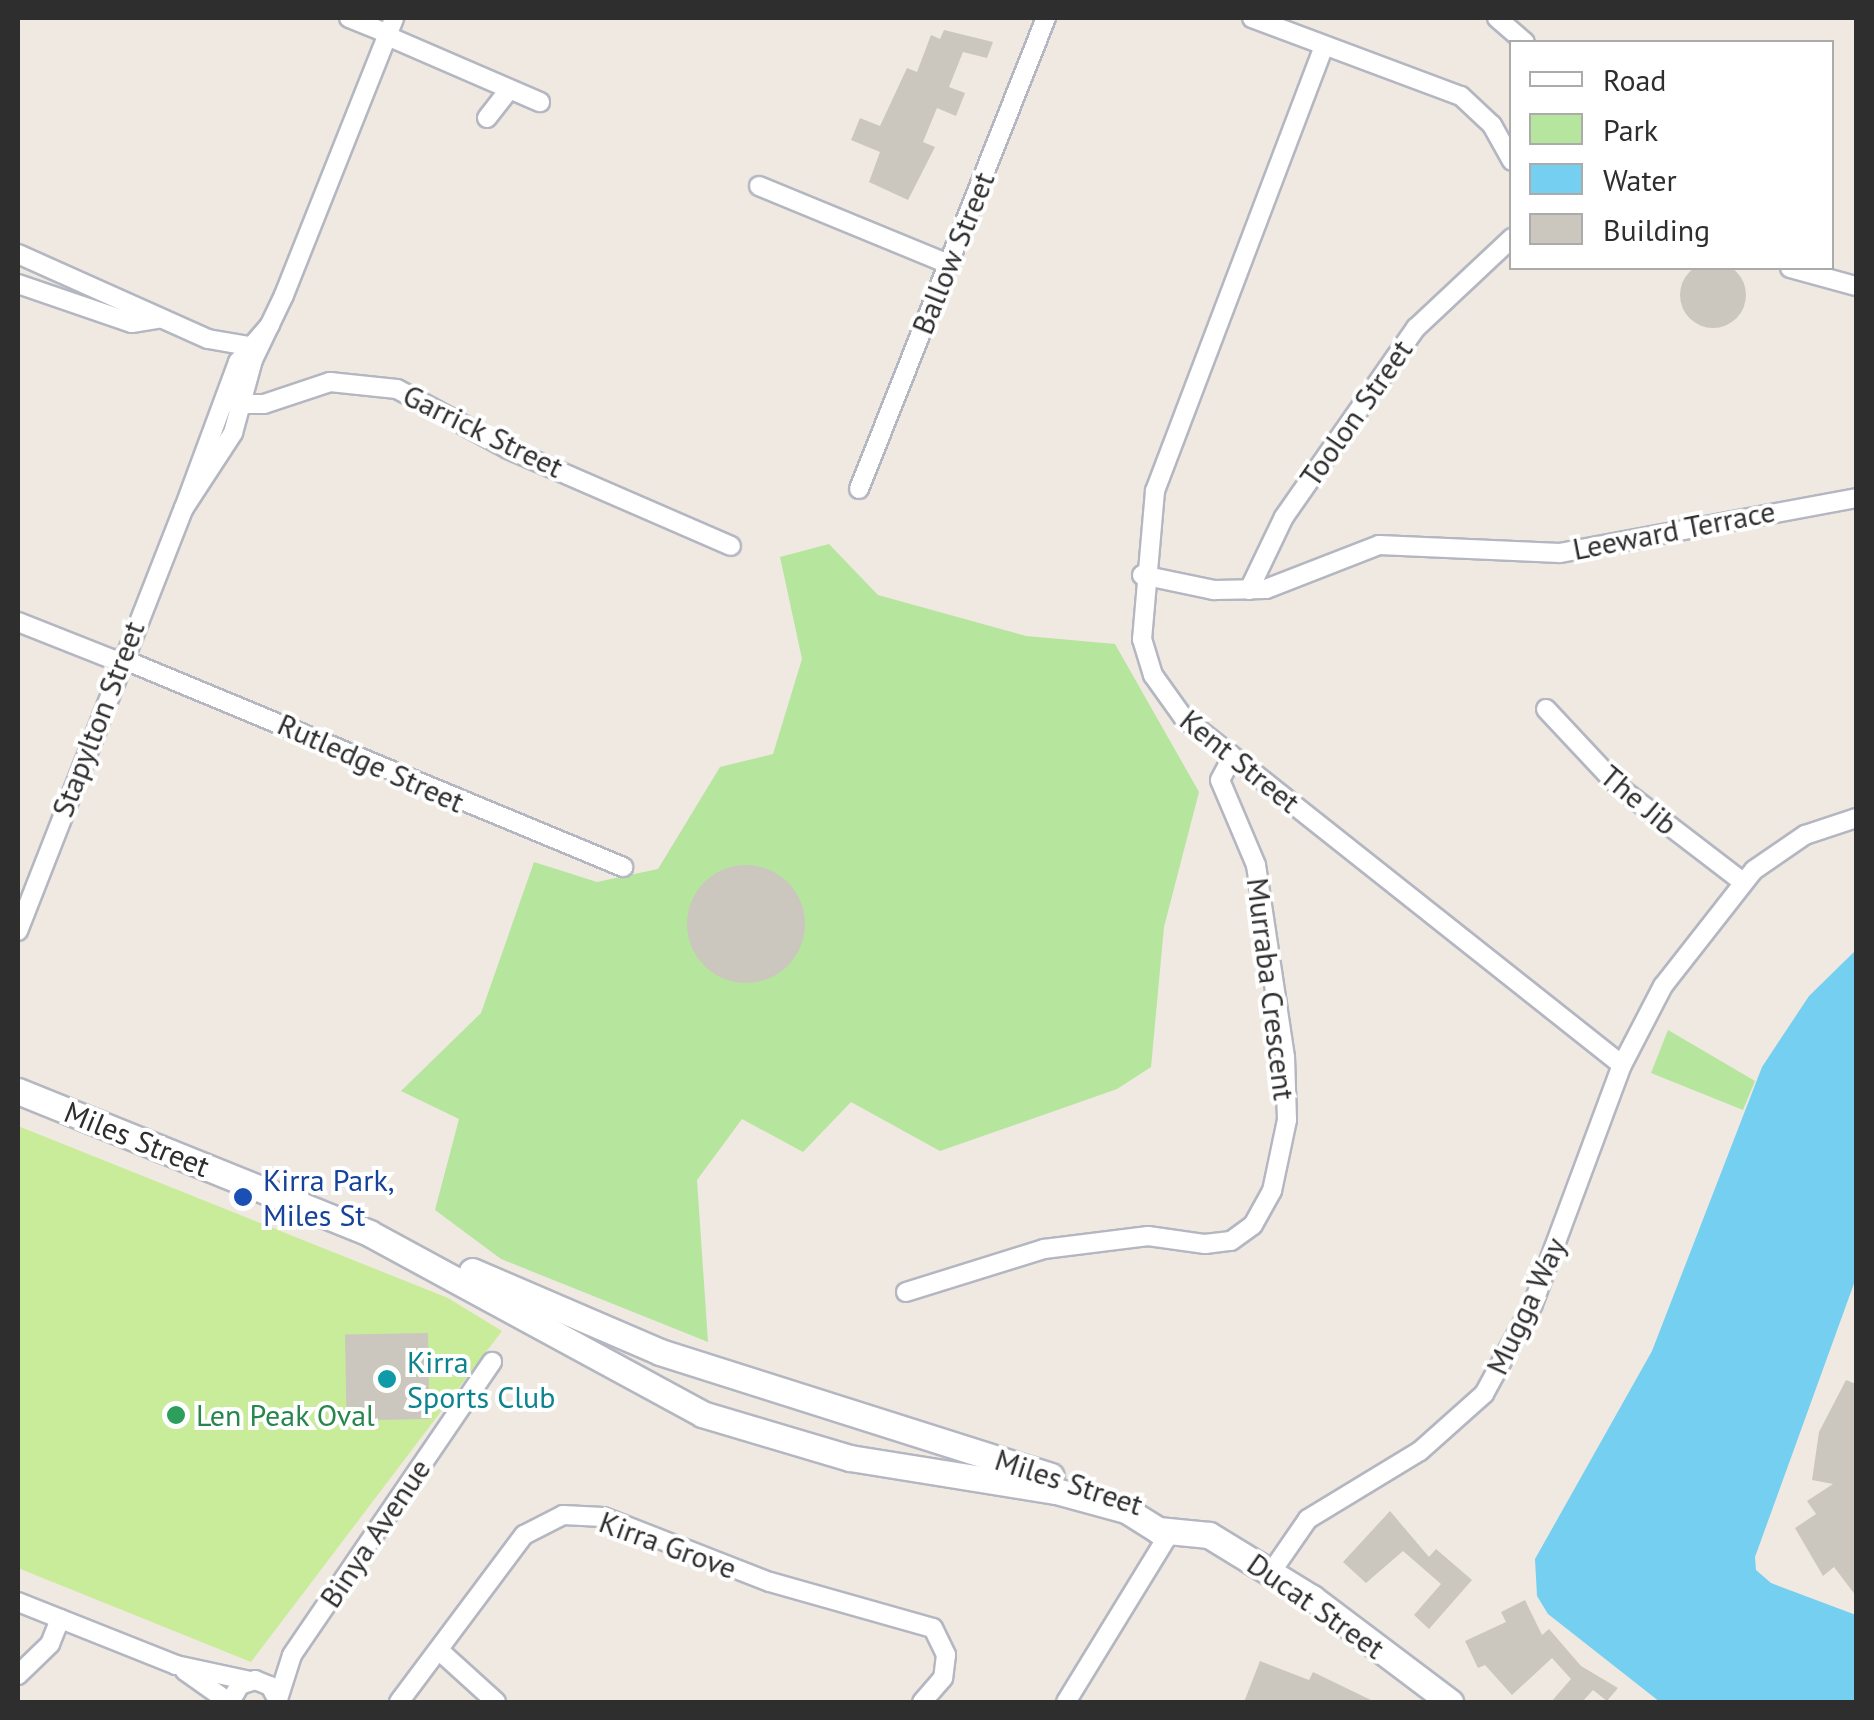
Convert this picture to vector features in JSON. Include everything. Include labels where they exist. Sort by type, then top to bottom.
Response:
[{"type":"street","points":[[348,18],[388,29],[508,90],[540,102]]},
{"type":"street","name":"Ballow Street","points":[[858,489],[1046,18]]},
{"type":"street","points":[[1252,18],[1461,96],[1492,125],[1509,156]]},
{"type":"street","points":[[1497,18],[1524,40]]},
{"type":"street","name":"Stapylton Street","points":[[232,404],[270,325],[388,29]]},
{"type":"street","name":"Kent Street","points":[[1324,46],[1162,471],[1142,575],[1140,622],[1153,675],[1183,717],[1622,1065]]},
{"type":"street","points":[[487,118],[508,90]]},
{"type":"street","points":[[759,186],[948,264]]},
{"type":"street","name":"Toolon Street","points":[[1249,590],[1284,517],[1416,328],[1496,260],[1509,242]]},
{"type":"street","points":[[18,254],[138,303],[158,319],[208,339],[249,346],[248,375]]},
{"type":"street","points":[[1797,270],[1856,286]]},
{"type":"street","points":[[18,284],[132,324],[158,319]]},
{"type":"street","name":"Stapylton Street","points":[[18,931],[119,660],[184,508],[232,436],[232,404],[249,346],[270,325]]},
{"type":"street","name":"Garrick Street","points":[[232,404],[330,382],[398,388],[508,449],[731,546]]},
{"type":"street","name":"Leeward Terrace","points":[[1142,575],[1249,590],[1297,581],[1379,544],[1560,553],[1856,498]]},
{"type":"street","name":"Rutledge Street","points":[[18,622],[623,868]]},
{"type":"street","name":"The Jib","points":[[1546,708],[1618,787],[1742,882]]},
{"type":"street","name":"Murraba Crescent","points":[[906,1292],[1044,1248],[1148,1236],[1205,1244],[1231,1241],[1254,1224],[1272,1191],[1288,1120],[1285,1057],[1256,865],[1220,780],[1232,757]]},
{"type":"street","name":"Mugga Way","points":[[1272,1571],[1308,1519],[1420,1450],[1487,1390],[1533,1304],[1622,1065],[1663,986],[1742,882],[1784,846],[1856,818]]},
{"type":"street","name":"Miles Street","points":[[18,1091],[678,1358],[1147,1506],[1172,1529]]},
{"type":"street","name":"Miles Street","points":[[368,1234],[702,1414],[850,1458],[1056,1490],[1172,1529]]},
{"type":"street","name":"Binya Avenue","points":[[279,1702],[292,1655],[492,1362]]},
{"type":"street","name":"Kirra Grove","points":[[399,1702],[442,1653],[524,1535],[563,1514],[603,1517],[770,1582],[933,1628],[946,1654],[943,1678],[922,1702]]},
{"type":"street","points":[[1066,1702],[1172,1529]]},
{"type":"street","name":"Ducat Street","points":[[1172,1529],[1209,1535],[1272,1571],[1436,1698]]},
{"type":"street","points":[[18,1602],[176,1665],[252,1680],[279,1702]]},
{"type":"street","points":[[18,1675],[50,1644],[60,1620]]},
{"type":"street","points":[[442,1653],[496,1702]]},
{"type":"street","name":"Binya Avenue","points":[[230,1702],[252,1680],[292,1655]]},
{"type":"street","points":[[176,1665],[230,1702]]},
{"type":"green space","points":[[829,544],[878,595],[1026,636],[1115,644],[1199,792],[1164,927],[1151,1067],[1117,1089],[940,1151],[851,1102],[803,1152],[742,1119],[697,1180],[708,1342],[501,1259],[435,1210],[459,1119],[401,1091],[481,1013],[534,862],[597,882],[658,869],[720,767],[773,754],[802,659],[780,557]]},
{"type":"green space","points":[[1668,1030],[1755,1081],[1743,1110],[1651,1073]]},
{"type":"green space","points":[[18,1126],[448,1298],[502,1331],[251,1662],[18,1568]]},
{"type":"water","points":[[1856,950],[1856,1278],[1755,1557],[1756,1570],[1771,1583],[1856,1615],[1856,1702],[1660,1702],[1548,1614],[1537,1596],[1535,1559],[1652,1351],[1762,1067],[1809,996]]},
{"type":"building","points":[[944,30],[993,42],[987,58],[963,52],[949,87],[965,93],[956,116],[937,108],[923,142],[935,147],[908,200],[869,182],[880,152],[851,140],[860,118],[880,126],[907,68],[917,72],[931,35],[940,39]]},
{"type":"building","points":[[1693,270],[1733,270],[1743,283],[1743,307],[1725,325],[1701,325],[1683,307],[1683,283]]},
{"type":"building","points":[[746,865],[769,869],[788,882],[801,901],[805,924],[801,947],[788,966],[769,979],[746,983],[723,979],[704,966],[691,947],[687,924],[691,901],[704,882],[723,869]]},
{"type":"building","name":"Kirra Sports Club","points":[[428,1333],[430,1419],[347,1420],[345,1334]]},
{"type":"building","points":[[1846,1380],[1856,1384],[1856,1596],[1834,1567],[1823,1576],[1795,1528],[1816,1514],[1807,1501],[1833,1484],[1812,1480],[1819,1432]]},
{"type":"building","points":[[1390,1511],[1429,1557],[1436,1549],[1472,1580],[1429,1629],[1414,1615],[1441,1584],[1403,1551],[1366,1583],[1343,1562]]},
{"type":"building","points":[[1525,1600],[1542,1635],[1549,1629],[1581,1666],[1618,1688],[1607,1701],[1593,1690],[1582,1702],[1551,1702],[1571,1679],[1552,1658],[1512,1695],[1485,1665],[1478,1668],[1465,1641],[1506,1622],[1501,1612]]},
{"type":"building","points":[[1260,1661],[1309,1680],[1313,1672],[1375,1702],[1244,1702]]},
{"type":"place","name":"Kirra Park, Miles St","points":[[243,1197]]},
{"type":"place","name":"Kirra Sports Club","points":[[387,1379]]},
{"type":"place","name":"Len Peak Oval","points":[[176,1415]]}]
